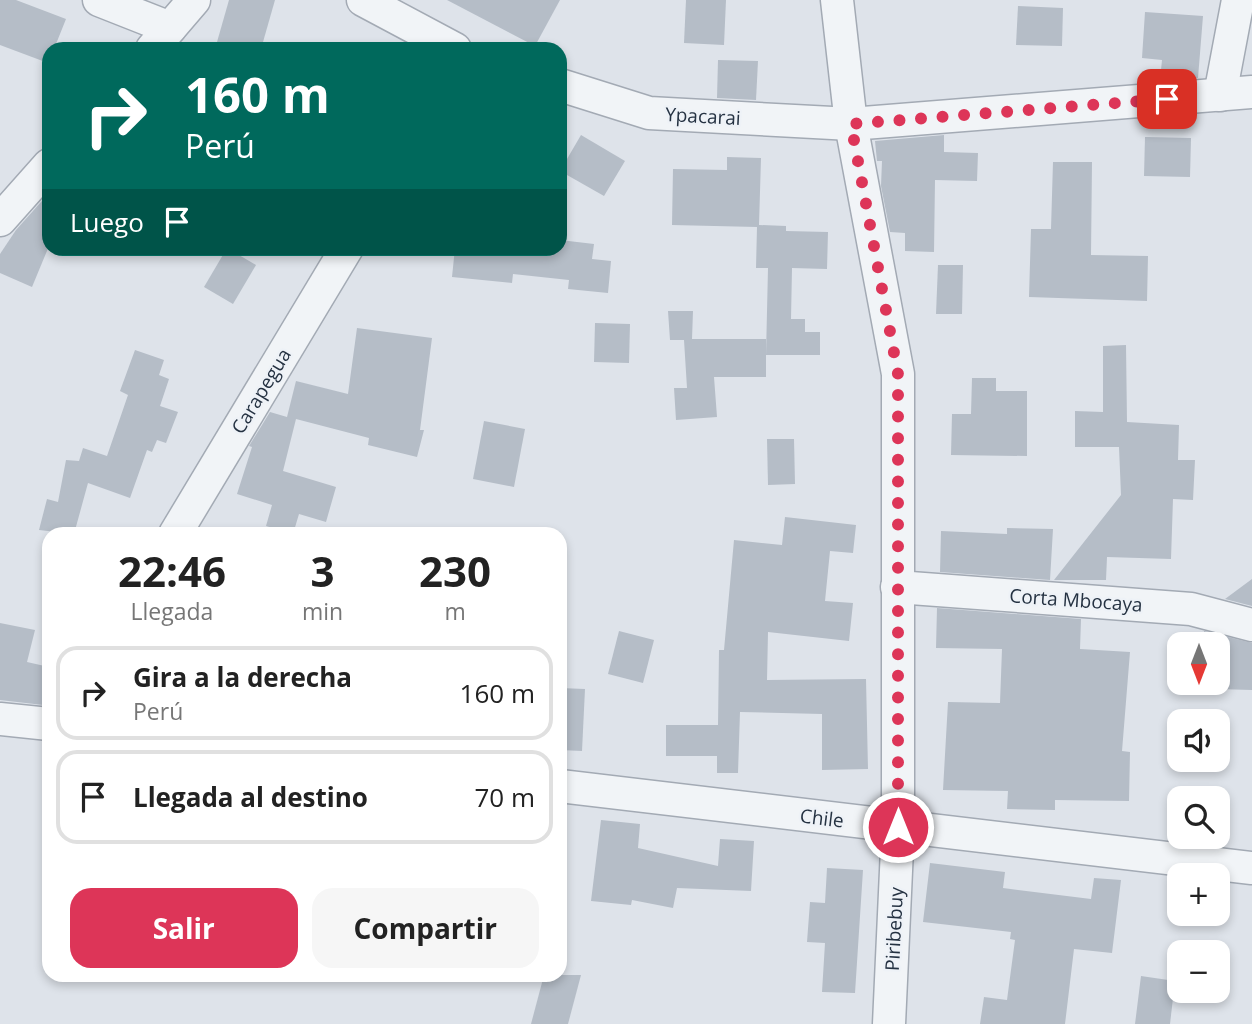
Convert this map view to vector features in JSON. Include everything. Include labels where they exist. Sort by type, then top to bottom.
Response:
[{"type":"street","points":[[99,0],[161,39],[194,0]]},
{"type":"street","points":[[363,0],[442,42]]},
{"type":"street","name":"Piribebuy","points":[[837,0],[851,124],[898,374],[898,827],[889,1024]]},
{"type":"street","points":[[1220,95],[1238,0]]},
{"type":"street","name":"Ypacarai","points":[[567,87],[649,113],[851,124],[1252,92]]},
{"type":"street","points":[[0,220],[42,173]]},
{"type":"street","name":"Carapegua","points":[[178,527],[342,256]]},
{"type":"street","name":"Corta Mbocaya","points":[[897,587],[1191,609],[1252,625]]},
{"type":"street","points":[[0,719],[42,723]]},
{"type":"street","name":"Chile","points":[[567,787],[1252,868]]},
{"type":"building","points":[[0,0],[16,0],[66,19],[57,42],[42,42],[42,61],[0,45]]},
{"type":"building","points":[[229,0],[275,0],[263,42],[217,42]]},
{"type":"building","points":[[447,0],[560,0],[537,42],[527,42]]},
{"type":"building","points":[[686,0],[726,0],[724,45],[684,43]]},
{"type":"building","points":[[1018,6],[1063,8],[1062,46],[1016,45]]},
{"type":"building","points":[[1145,12],[1203,16],[1198,78],[1160,80],[1162,60],[1142,58]]},
{"type":"building","points":[[718,60],[758,61],[756,100],[717,98]]},
{"type":"building","points":[[581,135],[625,161],[604,196],[567,175],[567,159]]},
{"type":"building","points":[[944,135],[944,152],[978,153],[977,181],[935,180],[934,252],[905,251],[905,233],[890,232],[881,186],[882,161],[877,161],[875,141]]},
{"type":"building","points":[[1145,137],[1191,138],[1190,177],[1144,176]]},
{"type":"building","points":[[727,157],[761,158],[759,225],[786,226],[786,231],[828,232],[827,269],[792,268],[791,319],[805,319],[805,332],[820,332],[820,355],[766,355],[768,268],[756,268],[757,227],[672,225],[673,169],[727,170]]},
{"type":"building","points":[[1053,162],[1092,162],[1091,255],[1148,256],[1147,301],[1029,297],[1031,229],[1051,229]]},
{"type":"building","points":[[42,201],[42,256],[45,256],[32,287],[0,273],[0,254],[16,230]]},
{"type":"building","points":[[567,241],[594,244],[592,259],[611,261],[608,293],[568,289],[569,280],[513,274],[512,283],[452,277],[454,256],[567,256]]},
{"type":"building","points":[[222,256],[241,256],[256,265],[233,304],[204,287]]},
{"type":"building","points":[[938,265],[963,265],[962,314],[936,314]]},
{"type":"building","points":[[668,311],[693,311],[692,339],[766,339],[766,377],[714,377],[717,417],[676,420],[674,388],[687,388],[684,340],[670,340]]},
{"type":"building","points":[[595,323],[630,324],[629,363],[594,362]]},
{"type":"building","points":[[357,328],[432,338],[420,430],[424,430],[417,457],[368,445],[369,438],[296,419],[283,471],[336,487],[326,522],[299,514],[295,527],[266,526],[272,505],[237,494],[252,447],[249,446],[270,412],[287,417],[296,381],[348,394]]},
{"type":"building","points":[[1126,345],[1127,422],[1179,425],[1178,460],[1195,460],[1193,500],[1173,499],[1171,559],[1107,557],[1106,580],[1054,580],[1121,495],[1119,447],[1075,447],[1075,411],[1103,412],[1103,346]]},
{"type":"building","points":[[135,350],[164,360],[159,375],[169,379],[160,406],[178,412],[166,443],[157,440],[152,452],[147,450],[130,498],[88,483],[76,527],[42,527],[42,530],[39,530],[47,499],[58,502],[66,460],[79,461],[83,448],[107,456],[128,395],[120,391]]},
{"type":"building","points":[[972,378],[996,378],[996,391],[1027,391],[1027,456],[951,455],[952,414],[971,414]]},
{"type":"building","points":[[484,421],[525,429],[514,487],[473,479]]},
{"type":"building","points":[[767,439],[794,439],[795,484],[768,485]]},
{"type":"building","points":[[785,517],[856,525],[853,553],[830,551],[825,601],[853,603],[849,641],[768,632],[767,680],[866,679],[868,769],[822,770],[822,714],[740,712],[738,773],[717,773],[717,756],[666,756],[666,725],[718,725],[719,650],[724,650],[734,540],[782,545]]},
{"type":"building","points":[[1007,528],[1053,529],[1050,580],[940,572],[941,531],[1007,534]]},
{"type":"building","points":[[1252,579],[1252,606],[1225,599]]},
{"type":"building","points":[[937,608],[1081,619],[1080,649],[1130,652],[1122,751],[1130,752],[1129,801],[1055,800],[1055,810],[1007,809],[1008,791],[943,790],[948,702],[1000,703],[1002,649],[936,648]]},
{"type":"building","points":[[0,623],[35,630],[27,662],[42,665],[42,705],[0,700]]},
{"type":"building","points":[[619,631],[654,640],[643,683],[608,674]]},
{"type":"building","points":[[1230,638],[1252,643],[1252,690],[1230,689]]},
{"type":"building","points":[[567,688],[585,689],[582,751],[567,750]]},
{"type":"building","points":[[601,820],[640,824],[638,848],[718,866],[720,839],[754,841],[751,891],[677,888],[673,908],[632,900],[631,905],[591,901]]},
{"type":"building","points":[[930,863],[1005,872],[1003,888],[1091,899],[1094,878],[1121,880],[1112,953],[1074,949],[1065,1024],[980,1024],[984,997],[1007,1000],[1015,940],[1010,939],[1011,932],[923,922]]},
{"type":"building","points":[[827,868],[863,870],[855,993],[822,992],[825,943],[807,942],[810,902],[825,903]]},
{"type":"building","points":[[567,975],[581,975],[568,1024],[531,1024],[542,982],[567,982]]},
{"type":"building","points":[[1141,976],[1167,980],[1167,1003],[1172,1003],[1170,1024],[1135,1024]]},
{"type":"route","points":[[898,827],[898,374],[851,124],[1167,99]]}]
